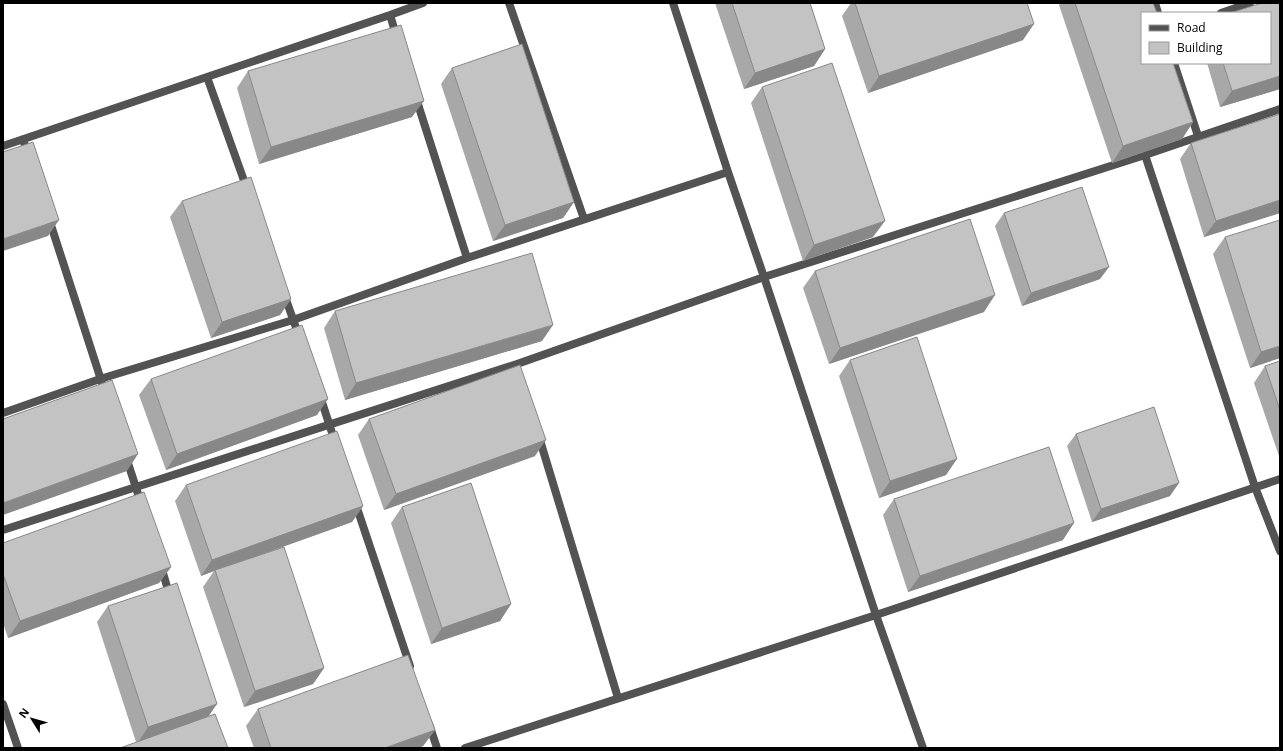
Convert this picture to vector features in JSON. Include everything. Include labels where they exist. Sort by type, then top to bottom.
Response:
[{"type":"street","points":[[3,146],[423,3]]},
{"type":"street","points":[[509,3],[584,219]]},
{"type":"street","points":[[673,3],[876,615],[923,748]]},
{"type":"street","points":[[1224,12],[1250,3]]},
{"type":"street","points":[[390,15],[400,46]]},
{"type":"street","points":[[1174,64],[1198,136]]},
{"type":"street","points":[[207,77],[249,194]]},
{"type":"street","points":[[414,91],[467,258]]},
{"type":"street","points":[[3,530],[329,424],[519,368],[764,277],[1145,155],[1280,109]]},
{"type":"street","points":[[23,139],[30,162]]},
{"type":"street","points":[[1145,155],[1255,487],[1280,551]]},
{"type":"street","points":[[3,413],[100,379],[293,320],[467,258],[728,172]]},
{"type":"street","points":[[47,214],[105,393]]},
{"type":"street","points":[[280,283],[301,342]]},
{"type":"street","points":[[316,387],[337,447]]},
{"type":"street","points":[[538,433],[618,698]]},
{"type":"street","points":[[124,451],[143,509]]},
{"type":"street","points":[[465,748],[876,615],[1280,479]]},
{"type":"street","points":[[352,492],[412,673]]},
{"type":"street","points":[[159,561],[174,606]]},
{"type":"street","points":[[3,704],[18,748]]},
{"type":"street","points":[[427,718],[437,748]]},
{"type":"building","points":[[732,3],[810,3],[825,49],[755,73]]},
{"type":"building","points":[[855,3],[1027,3],[1034,24],[879,76]]},
{"type":"building","points":[[1075,3],[1153,3],[1157,12],[1141,12],[1141,64],[1173,64],[1193,122],[1123,146]]},
{"type":"building","points":[[1262,3],[1280,3],[1280,76],[1232,91],[1223,64],[1271,64],[1271,12],[1233,12]]},
{"type":"building","points":[[401,25],[424,101],[271,147],[248,71]]},
{"type":"building","points":[[522,44],[574,202],[505,225],[452,68]]},
{"type":"building","points":[[832,63],[885,221],[814,245],[762,87]]},
{"type":"building","points":[[1280,114],[1280,200],[1216,221],[1191,143]]},
{"type":"building","points":[[33,142],[59,220],[3,239],[3,152]]},
{"type":"building","points":[[251,177],[291,299],[222,322],[182,201]]},
{"type":"building","points":[[1082,187],[1109,267],[1031,293],[1004,213]]},
{"type":"building","points":[[970,219],[995,295],[840,348],[815,271]]},
{"type":"building","points":[[1280,220],[1280,346],[1261,352],[1225,237]]},
{"type":"building","points":[[532,253],[553,325],[356,383],[335,311]]},
{"type":"building","points":[[302,325],[328,399],[177,454],[151,379]]},
{"type":"building","points":[[917,337],[957,459],[890,481],[850,360]]},
{"type":"building","points":[[1280,361],[1280,410],[1265,366]]},
{"type":"building","points":[[520,365],[546,440],[396,494],[369,419]]},
{"type":"building","points":[[112,380],[138,454],[3,503],[3,419]]},
{"type":"building","points":[[1154,407],[1179,483],[1101,509],[1076,434]]},
{"type":"building","points":[[337,431],[363,506],[212,560],[186,485]]},
{"type":"building","points":[[1049,447],[1074,523],[920,576],[894,499]]},
{"type":"building","points":[[471,483],[511,604],[442,628],[402,507]]},
{"type":"building","points":[[144,492],[171,567],[20,621],[3,574],[3,543]]},
{"type":"building","points":[[284,547],[324,668],[255,691],[215,570]]},
{"type":"building","points":[[177,583],[217,704],[148,727],[108,606]]},
{"type":"building","points":[[408,655],[435,730],[385,748],[271,748],[258,709]]},
{"type":"building","points":[[215,714],[228,748],[120,748]]}]
